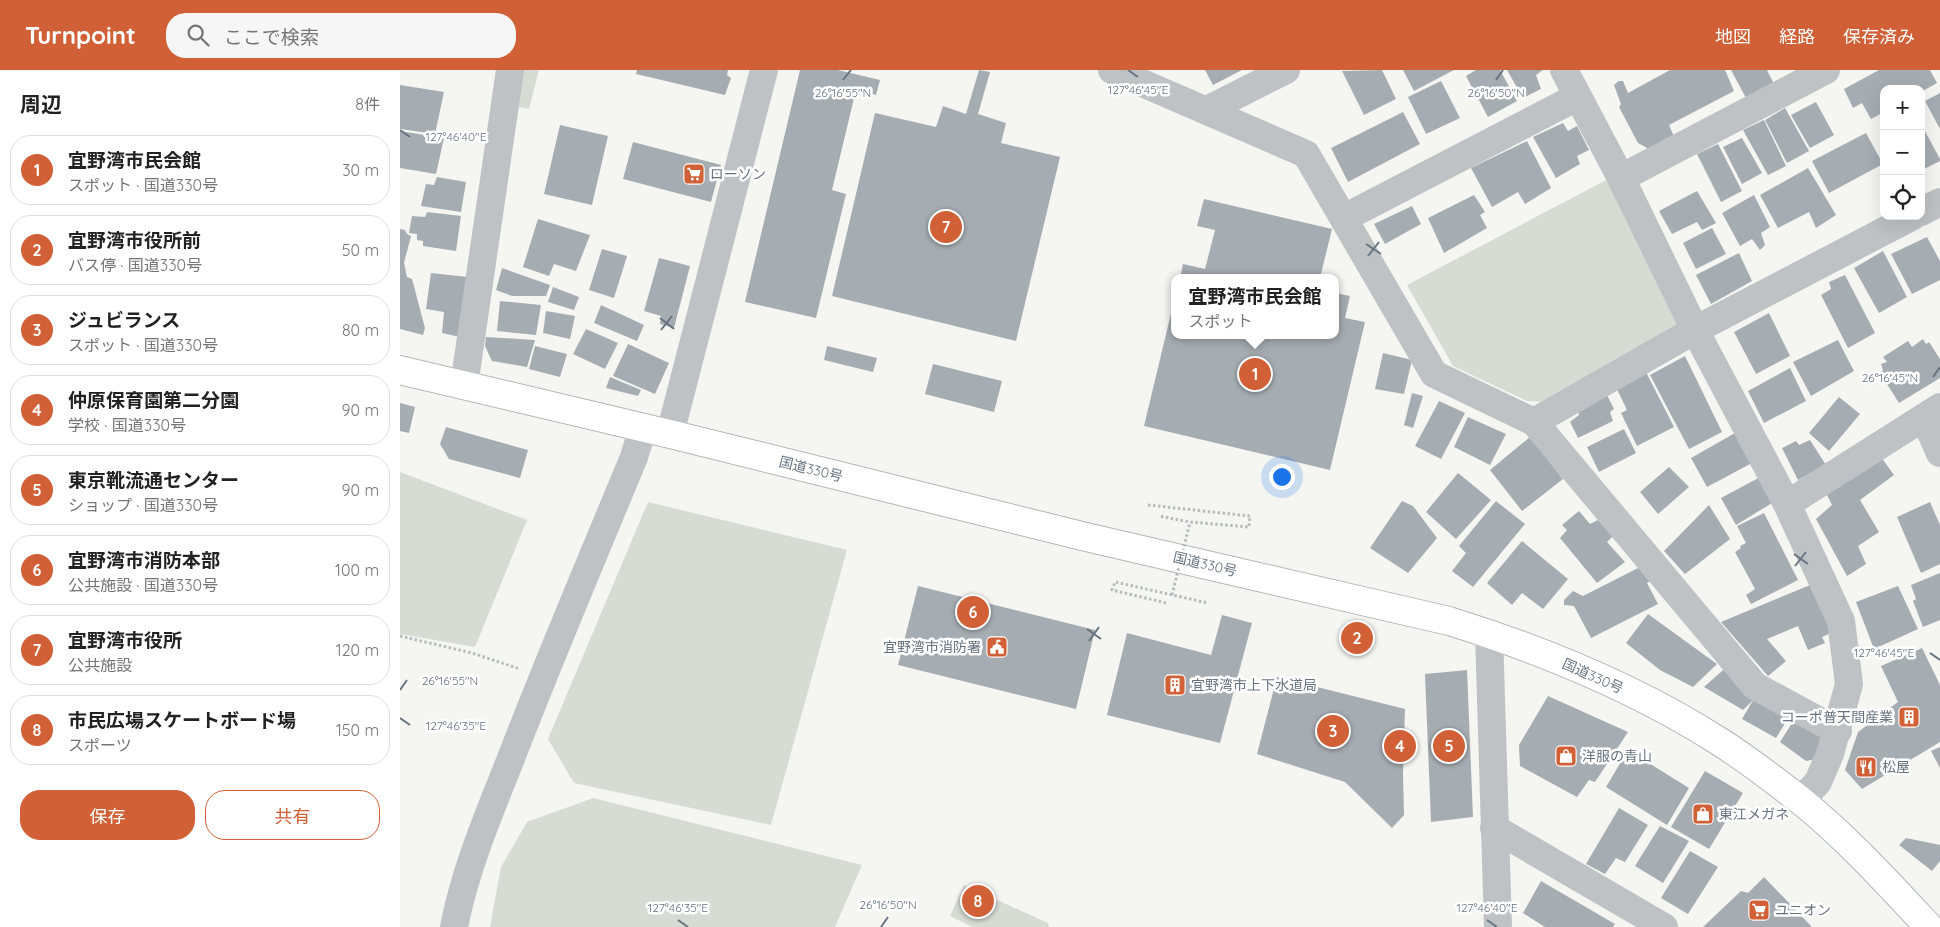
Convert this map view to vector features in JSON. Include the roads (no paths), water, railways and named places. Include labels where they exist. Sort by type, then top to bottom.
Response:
[{"type":"highway","name":"国道330号","points":[[400,370],[670,434],[1086,537],[1449,621],[1488,633],[1600,678],[1663,709],[1718,740],[1800,801],[1875,868],[1929,927]]},
{"type":"street","points":[[464,386],[510,70]]},
{"type":"street","points":[[670,434],[764,70]]},
{"type":"street","points":[[1112,70],[1306,154],[1434,374],[1534,422],[1755,686],[1838,732]]},
{"type":"street","points":[[1207,110],[1286,70]]},
{"type":"street","points":[[1564,70],[1621,178],[1695,330],[1787,504],[1841,621],[1849,684],[1838,732],[1818,782],[1800,801]]},
{"type":"street","points":[[1621,178],[1789,78],[1826,70]]},
{"type":"street","points":[[1344,218],[1577,97]]},
{"type":"street","points":[[1925,210],[1940,202]]},
{"type":"street","points":[[1534,422],[1695,330],[1905,220]]},
{"type":"street","points":[[1787,504],[1932,412],[1940,453]]},
{"type":"street","points":[[454,927],[460,898],[481,836],[543,677],[634,457],[643,428]]},
{"type":"street","points":[[1488,633],[1498,927]]},
{"type":"street","points":[[1494,828],[1664,927]]},
{"type":"place","name":"ローソン","points":[[694,174]]},
{"type":"place","name":"宜野湾市役所","points":[[946,227]]},
{"type":"place","name":"宜野湾市民会館","points":[[1255,374]]},
{"type":"place","name":"宜野湾市消防本部","points":[[973,612]]},
{"type":"place","name":"宜野湾市役所前","points":[[1357,638]]},
{"type":"place","name":"宜野湾市消防署","points":[[997,647]]},
{"type":"place","name":"宜野湾市上下水道局","points":[[1175,685]]},
{"type":"place","name":"コーポ普天間産業","points":[[1909,717]]},
{"type":"place","name":"ジュビランス","points":[[1333,731]]},
{"type":"place","name":"仲原保育園第二分園","points":[[1400,746]]},
{"type":"place","name":"東京靴流通センター","points":[[1449,746]]},
{"type":"place","name":"洋服の青山","points":[[1566,756]]},
{"type":"place","name":"松屋","points":[[1866,767]]},
{"type":"place","name":"東江メガネ","points":[[1703,814]]},
{"type":"place","name":"市民広場スケートボード場","points":[[978,901]]},
{"type":"place","name":"ユニオン","points":[[1759,910]]}]
